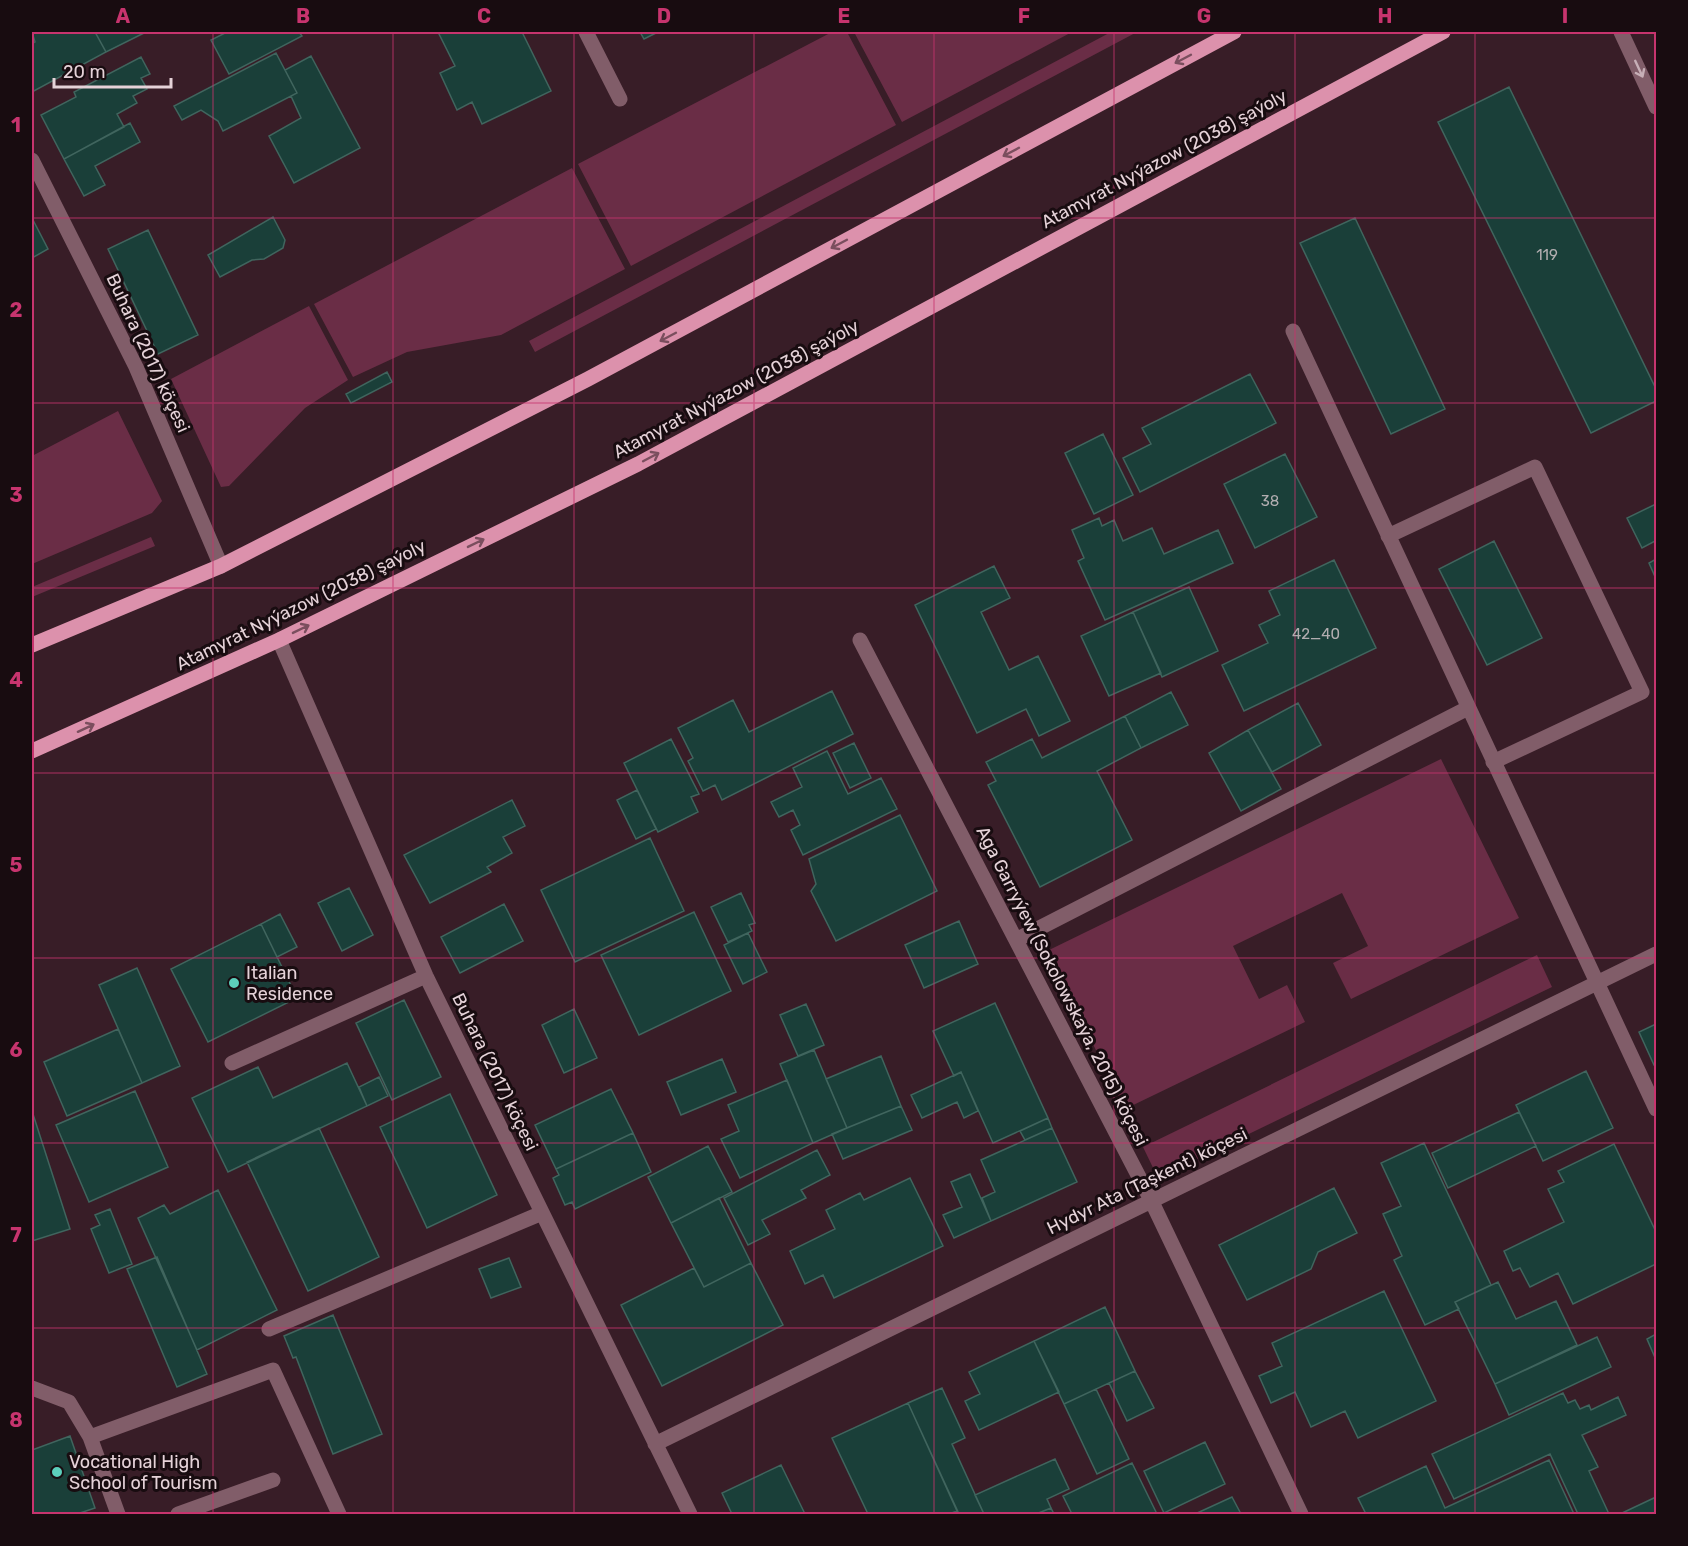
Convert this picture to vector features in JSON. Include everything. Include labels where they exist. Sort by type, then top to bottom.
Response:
[{"type":"main road","points":[[32,645],[221,566],[588,379],[1234,32]]},
{"type":"main road","name":"Atamyrat Nyýazow (2038) şaýoly","points":[[32,751],[279,640],[638,464],[1443,32]]},
{"type":"street","points":[[586,32],[620,99]]},
{"type":"street","points":[[1621,32],[1656,107]]},
{"type":"street","name":"Buhara (2017) köçesi","points":[[32,160],[136,367],[221,566]]},
{"type":"street","points":[[1293,331],[1656,1110]]},
{"type":"street","points":[[1388,536],[1535,467],[1641,692],[1493,762]]},
{"type":"street","name":"Buhara (2017) köçesi","points":[[279,640],[426,976],[690,1515]]},
{"type":"street","name":"Aga Garryýew (Sokolowskaýa, 2015) köçesi","points":[[860,640],[1151,1200],[1301,1515]]},
{"type":"street","points":[[1016,940],[1468,708]]},
{"type":"street","name":"Hydyr Ata (Taşkent) köçesi","points":[[655,1444],[1656,954]]},
{"type":"street","points":[[232,1063],[426,976]]},
{"type":"street","points":[[269,1329],[542,1213]]},
{"type":"street","points":[[90,1437],[273,1370],[339,1515]]},
{"type":"street","points":[[32,1388],[69,1402],[90,1437],[118,1515]]},
{"type":"street","points":[[178,1515],[273,1480]]},
{"type":"shaded area","points":[[832,32],[847,32],[896,125],[631,266],[578,164]]},
{"type":"shaded area","points":[[854,32],[1072,32],[902,122]]},
{"type":"shaded area","points":[[1111,32],[1137,32],[535,352],[529,341]]},
{"type":"shaded area","points":[[572,168],[625,269],[501,335],[407,352],[353,377],[314,304]]},
{"type":"shaded area","points":[[309,306],[348,380],[305,408],[229,486],[221,487],[171,379]]},
{"type":"shaded area","points":[[118,411],[162,501],[152,513],[32,564],[32,456]]},
{"type":"shaded area","points":[[151,537],[155,546],[32,597],[32,587]]},
{"type":"shaded area","points":[[1441,759],[1519,918],[1351,999],[1333,963],[1368,946],[1342,893],[1233,946],[1259,999],[1287,985],[1305,1022],[1125,1109],[1047,951]]},
{"type":"shaded area","points":[[1537,955],[1552,987],[1158,1178],[1143,1147]]},
{"type":"building","points":[[32,32],[95,32],[106,52],[32,92],[32,44],[35,42]]},
{"type":"building","points":[[95,32],[146,32],[106,52]]},
{"type":"building","points":[[227,32],[299,32],[302,36],[229,74],[211,40]]},
{"type":"building","points":[[438,32],[522,32],[551,91],[482,124],[472,102],[457,110],[440,73],[455,66]]},
{"type":"building","points":[[640,32],[658,32],[644,39]]},
{"type":"building","points":[[276,53],[297,93],[223,131],[218,121],[201,110],[182,120],[174,106]]},
{"type":"building","points":[[311,56],[360,148],[294,183],[269,136],[301,118],[291,96],[297,93],[285,70]]},
{"type":"building","points":[[141,57],[150,74],[141,78],[147,89],[133,96],[137,103],[117,114],[124,127],[64,159],[41,115],[76,97],[74,92]]},
{"type":"building","points":[[1509,87],[1656,389],[1656,401],[1591,433],[1438,122]]},
{"type":"building","points":[[130,123],[140,142],[95,166],[105,185],[84,196],[64,159]]},
{"type":"building","points":[[273,217],[285,240],[283,248],[264,259],[252,260],[220,277],[208,255]]},
{"type":"building","points":[[32,218],[48,249],[32,258]]},
{"type":"building","points":[[1355,218],[1445,409],[1391,434],[1300,243]]},
{"type":"building","points":[[148,230],[198,335],[158,354],[108,249]]},
{"type":"building","points":[[387,372],[392,382],[351,403],[346,394]]},
{"type":"building","points":[[1250,374],[1276,423],[1140,492],[1123,458],[1151,444],[1142,428]]},
{"type":"building","points":[[1103,434],[1133,495],[1094,514],[1065,453]]},
{"type":"building","points":[[1285,454],[1317,517],[1255,548],[1224,484]]},
{"type":"building","points":[[1656,504],[1656,543],[1655,541],[1642,548],[1627,518]]},
{"type":"building","points":[[1099,518],[1102,526],[1114,520],[1123,541],[1152,528],[1164,554],[1218,530],[1233,563],[1105,620],[1078,561],[1084,558],[1072,530]]},
{"type":"building","points":[[1494,541],[1542,638],[1487,665],[1439,569]]},
{"type":"building","points":[[1656,559],[1656,579],[1649,563]]},
{"type":"building","points":[[1334,560],[1376,648],[1244,711],[1222,665],[1268,643],[1259,625],[1280,615],[1269,591]]},
{"type":"building","points":[[994,566],[1010,598],[981,612],[1009,670],[1038,656],[1070,721],[1039,736],[1026,709],[977,733],[915,605]]},
{"type":"building","points":[[1189,587],[1218,651],[1162,677],[1133,612]]},
{"type":"building","points":[[1133,612],[1161,673],[1109,696],[1081,636]]},
{"type":"building","points":[[832,691],[853,734],[722,800],[715,785],[703,791],[688,761],[693,758],[678,728],[733,700],[749,732]]},
{"type":"building","points":[[1171,692],[1188,725],[1141,748],[1125,716]]},
{"type":"building","points":[[1298,703],[1321,745],[1272,772],[1248,730]]},
{"type":"building","points":[[1125,716],[1141,748],[1097,771],[1132,840],[1040,887],[988,785],[996,781],[986,762],[1032,739],[1042,758]]},
{"type":"building","points":[[1248,730],[1281,789],[1241,811],[1209,753]]},
{"type":"building","points":[[671,739],[699,794],[691,797],[698,812],[658,832],[624,763]]},
{"type":"building","points":[[854,743],[871,778],[850,788],[833,753]]},
{"type":"building","points":[[827,751],[848,794],[881,778],[897,809],[803,855],[791,830],[800,825],[793,810],[779,817],[771,802],[802,787],[793,768]]},
{"type":"building","points":[[637,790],[656,829],[636,839],[617,800]]},
{"type":"building","points":[[512,800],[525,826],[503,837],[512,853],[487,867],[491,872],[430,903],[404,855]]},
{"type":"building","points":[[900,815],[937,891],[836,941],[811,891],[816,884],[809,859]]},
{"type":"building","points":[[650,838],[684,911],[575,962],[541,890]]},
{"type":"building","points":[[349,888],[373,935],[342,951],[318,903]]},
{"type":"building","points":[[741,893],[755,923],[749,925],[752,931],[728,942],[711,907]]},
{"type":"building","points":[[504,904],[523,941],[460,973],[441,937]]},
{"type":"building","points":[[694,912],[731,991],[639,1035],[601,955]]},
{"type":"building","points":[[280,914],[297,947],[277,957],[261,924]]},
{"type":"building","points":[[959,921],[978,964],[924,988],[905,945]]},
{"type":"building","name":"Italian Residence","points":[[261,924],[297,998],[208,1042],[171,969]]},
{"type":"building","points":[[748,933],[767,972],[743,984],[724,945]]},
{"type":"building","points":[[137,968],[180,1066],[142,1083],[99,985]]},
{"type":"building","points":[[404,1000],[441,1077],[392,1100],[356,1023]]},
{"type":"building","points":[[995,1003],[1048,1118],[993,1143],[961,1072],[954,1076],[933,1031]]},
{"type":"building","points":[[806,1004],[824,1045],[798,1056],[780,1015]]},
{"type":"building","points":[[574,1009],[597,1058],[564,1073],[542,1025]]},
{"type":"building","points":[[1656,1024],[1656,1064],[1654,1065],[1639,1032]]},
{"type":"building","points":[[118,1029],[142,1083],[67,1116],[44,1062]]},
{"type":"building","points":[[814,1050],[847,1128],[813,1143],[780,1064]]},
{"type":"building","points":[[881,1056],[901,1106],[847,1128],[826,1079]]},
{"type":"building","points":[[722,1059],[736,1092],[681,1115],[667,1082]]},
{"type":"building","points":[[347,1063],[367,1106],[228,1172],[192,1098],[258,1067],[273,1098]]},
{"type":"building","points":[[1586,1071],[1613,1128],[1543,1161],[1516,1105]]},
{"type":"building","points":[[961,1072],[978,1111],[964,1118],[957,1102],[922,1118],[911,1095]]},
{"type":"building","points":[[379,1077],[388,1096],[367,1106],[359,1087]]},
{"type":"building","points":[[787,1080],[813,1143],[740,1178],[721,1139],[739,1131],[728,1105]]},
{"type":"building","points":[[611,1089],[633,1133],[556,1169],[535,1125]]},
{"type":"building","points":[[135,1091],[168,1167],[89,1202],[56,1125]]},
{"type":"building","points":[[450,1094],[497,1195],[427,1228],[380,1127]]},
{"type":"building","points":[[901,1106],[912,1130],[843,1159],[832,1134]]},
{"type":"building","points":[[32,1111],[70,1229],[32,1241]]},
{"type":"building","points":[[1519,1112],[1536,1146],[1448,1188],[1432,1153]]},
{"type":"building","points":[[1048,1118],[1052,1128],[1025,1140],[1020,1131]]},
{"type":"building","points":[[319,1128],[379,1257],[308,1291],[247,1162]]},
{"type":"building","points":[[1052,1128],[1077,1182],[991,1221],[982,1198],[995,1192],[981,1160]]},
{"type":"building","points":[[633,1133],[651,1172],[575,1209],[572,1202],[565,1205],[553,1178],[559,1175],[556,1169]]},
{"type":"building","points":[[1424,1143],[1491,1285],[1455,1302],[1459,1309],[1425,1325],[1394,1260],[1402,1256],[1383,1214],[1401,1206],[1381,1163]]},
{"type":"building","points":[[1614,1144],[1656,1232],[1656,1264],[1573,1304],[1558,1273],[1530,1287],[1520,1268],[1513,1271],[1504,1251],[1564,1222],[1548,1189],[1564,1182],[1558,1171]]},
{"type":"building","points":[[708,1146],[732,1192],[671,1223],[648,1177]]},
{"type":"building","points":[[817,1150],[830,1175],[801,1190],[806,1198],[762,1220],[770,1234],[748,1245],[724,1198]]},
{"type":"building","points":[[970,1174],[991,1221],[954,1238],[943,1215],[962,1207],[951,1182]]},
{"type":"building","points":[[910,1178],[943,1246],[834,1298],[823,1275],[805,1284],[790,1251],[835,1229],[826,1210],[860,1193],[864,1200]]},
{"type":"building","points":[[1334,1188],[1357,1233],[1318,1252],[1311,1269],[1247,1300],[1219,1245]]},
{"type":"building","points":[[218,1190],[277,1310],[197,1350],[138,1218],[164,1205],[170,1214]]},
{"type":"building","points":[[719,1198],[751,1263],[704,1287],[671,1223]]},
{"type":"building","points":[[110,1209],[132,1264],[109,1273],[91,1229],[100,1225],[95,1215]]},
{"type":"building","points":[[157,1257],[207,1374],[177,1387],[127,1269]]},
{"type":"building","points":[[509,1258],[521,1287],[491,1298],[479,1269]]},
{"type":"building","points":[[751,1263],[783,1325],[662,1386],[621,1305],[694,1268],[704,1287]]},
{"type":"building","points":[[1498,1282],[1516,1319],[1556,1301],[1577,1345],[1495,1384],[1455,1302]]},
{"type":"building","points":[[1384,1291],[1436,1401],[1358,1438],[1345,1411],[1311,1427],[1295,1392],[1271,1403],[1259,1376],[1282,1366],[1272,1343]]},
{"type":"building","points":[[1105,1307],[1135,1371],[1064,1404],[1034,1341]]},
{"type":"building","points":[[333,1315],[382,1434],[333,1454],[296,1357],[293,1358],[284,1336]]},
{"type":"building","points":[[1656,1334],[1656,1360],[1647,1339]]},
{"type":"building","points":[[1597,1337],[1611,1367],[1509,1415],[1495,1384]]},
{"type":"building","points":[[1034,1341],[1059,1392],[979,1430],[965,1401],[980,1394],[969,1372]]},
{"type":"building","points":[[1135,1371],[1154,1408],[1127,1421],[1109,1383]]},
{"type":"building","points":[[942,1388],[965,1438],[952,1444],[984,1514],[959,1514],[908,1403]]},
{"type":"building","points":[[1096,1389],[1129,1459],[1097,1474],[1064,1404]]},
{"type":"building","points":[[1563,1393],[1568,1403],[1575,1400],[1580,1409],[1589,1405],[1591,1410],[1618,1397],[1626,1415],[1582,1435],[1598,1467],[1589,1471],[1609,1514],[1578,1514],[1550,1454],[1454,1499],[1432,1454]]},
{"type":"building","points":[[908,1403],[957,1511],[949,1514],[868,1514],[832,1438]]},
{"type":"building","name":"Vocational High School of Tourism","points":[[70,1436],[95,1508],[77,1514],[32,1514],[32,1450]]},
{"type":"building","points":[[1205,1442],[1225,1484],[1164,1513],[1144,1471]]},
{"type":"building","points":[[1055,1459],[1069,1489],[1047,1499],[1051,1508],[1036,1514],[984,1514],[975,1495]]},
{"type":"building","points":[[1549,1460],[1574,1514],[1366,1514],[1358,1498],[1426,1466],[1445,1508]]},
{"type":"building","points":[[1132,1463],[1157,1514],[1072,1514],[1063,1496]]},
{"type":"building","points":[[781,1465],[805,1514],[732,1514],[722,1493]]},
{"type":"building","points":[[1232,1497],[1241,1514],[1195,1514]]},
{"type":"building","points":[[1656,1497],[1656,1514],[1620,1514]]},
{"type":"building","points":[[1051,1508],[1054,1514],[1036,1514]]},
{"type":"place","name":"Italian Residence","points":[[234,983]]},
{"type":"place","name":"Vocational High School of Tourism","points":[[57,1472]]}]
